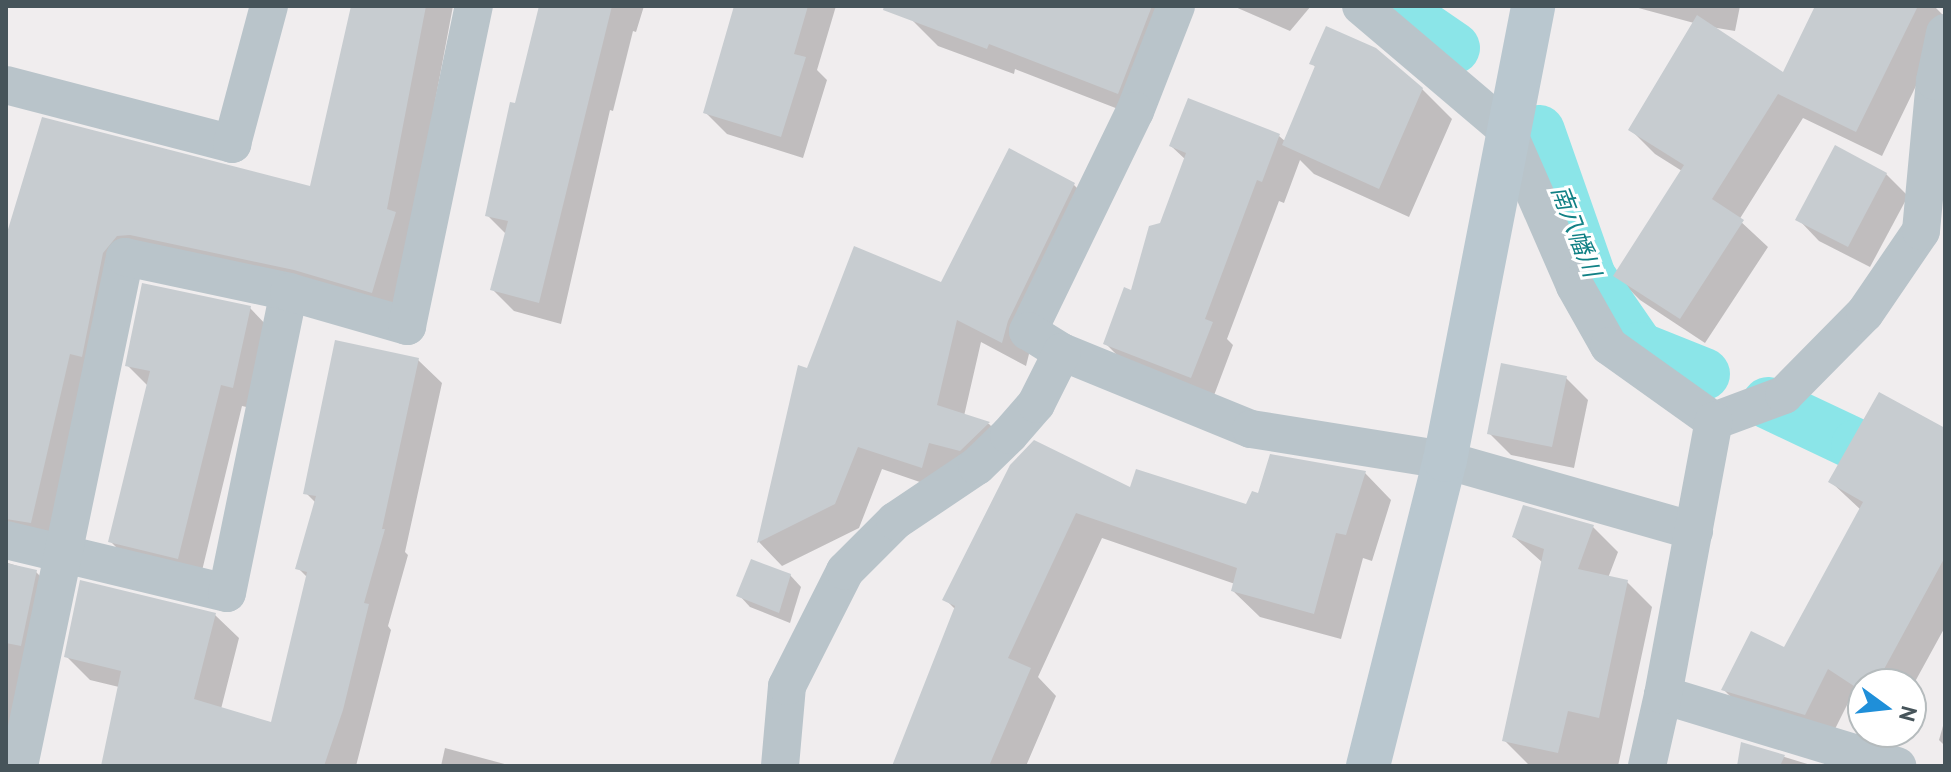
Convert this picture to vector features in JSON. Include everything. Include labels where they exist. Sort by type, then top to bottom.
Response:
[{"type":"street","points":[[6,85],[232,144],[269,6]]},
{"type":"street","points":[[19,766],[125,257],[289,292],[407,326],[474,6]]},
{"type":"street","points":[[1176,6],[1135,111],[1028,331],[1062,352],[1251,429],[1445,460],[1694,531]]},
{"type":"street","points":[[1361,6],[1507,130],[1575,286],[1609,346],[1714,421]]},
{"type":"street","points":[[1368,766],[1445,460],[1533,6]]},
{"type":"street","points":[[1714,421],[1784,395],[1865,313],[1921,231],[1945,33]]},
{"type":"street","points":[[6,540],[227,593],[289,292]]},
{"type":"street","points":[[780,766],[787,686],[845,571],[895,521],[977,466],[1009,435],[1036,404],[1062,352]]},
{"type":"street","points":[[1647,766],[1714,421]]},
{"type":"street","points":[[1663,695],[1897,766]]},
{"type":"building","points":[[351,6],[426,6],[387,209],[396,212],[372,293],[294,270],[130,235],[117,236],[103,253],[82,357],[70,354],[31,523],[6,519],[6,236],[42,117],[310,186]]},
{"type":"building","points":[[539,6],[612,6],[539,303],[490,290],[508,221],[485,216],[510,102],[515,103]]},
{"type":"building","points":[[734,6],[808,6],[794,54],[806,57],[781,137],[703,113]]},
{"type":"building","points":[[884,6],[1152,6],[1118,94],[989,44],[987,49],[883,10]]},
{"type":"building","points":[[1815,6],[1918,6],[1856,132],[1778,94],[1712,199],[1744,220],[1680,319],[1613,276],[1684,165],[1628,130],[1697,15],[1783,72]]},
{"type":"building","points":[[1326,26],[1376,48],[1423,88],[1379,189],[1282,145],[1315,66],[1309,64]]},
{"type":"building","points":[[1188,98],[1280,134],[1262,182],[1257,180],[1205,319],[1213,322],[1191,378],[1103,344],[1124,287],[1131,290],[1149,226],[1160,223],[1186,153],[1169,146]]},
{"type":"building","points":[[1835,145],[1887,173],[1848,247],[1795,220]]},
{"type":"building","points":[[1009,148],[1075,183],[1008,321],[1002,343],[957,320],[937,405],[990,422],[960,451],[929,443],[922,468],[858,447],[835,504],[757,543],[798,365],[807,368],[854,246],[941,282]]},
{"type":"building","points":[[142,283],[251,306],[233,388],[221,385],[178,559],[108,542],[150,371],[125,366]]},
{"type":"building","points":[[335,340],[419,358],[382,529],[385,529],[364,603],[369,604],[343,710],[324,766],[101,766],[121,671],[64,657],[80,580],[216,613],[194,699],[271,722],[307,572],[295,569],[316,496],[303,494]]},
{"type":"building","points":[[1501,363],[1567,376],[1552,447],[1487,434]]},
{"type":"building","points":[[1879,392],[1945,428],[1945,557],[1885,668],[1847,668],[1847,681],[1828,669],[1805,715],[1721,690],[1751,631],[1784,647],[1863,502],[1828,482]]},
{"type":"building","points":[[1034,440],[1130,487],[1136,469],[1246,504],[1252,491],[1258,493],[1270,454],[1366,471],[1346,535],[1336,533],[1314,614],[1231,591],[1237,568],[1076,513],[1008,658],[1031,668],[989,766],[892,766],[955,606],[942,600],[1010,465]]},
{"type":"building","points":[[1523,505],[1594,525],[1578,569],[1628,580],[1599,718],[1568,711],[1558,753],[1502,741],[1544,549],[1512,537]]},
{"type":"building","points":[[751,559],[791,574],[779,613],[736,596]]},
{"type":"building","points":[[6,563],[37,570],[21,646],[6,643]]},
{"type":"building","points":[[1741,742],[1785,755],[1780,766],[1737,766]]},
{"type":"waterway","name":"南八幡川","points":[[1393,6],[1454,48]]},
{"type":"waterway","name":"南八幡川","points":[[1539,131],[1590,277],[1639,348],[1704,374]]},
{"type":"waterway","name":"南八幡川","points":[[1768,403],[1857,445],[1927,502],[1945,522]]}]
